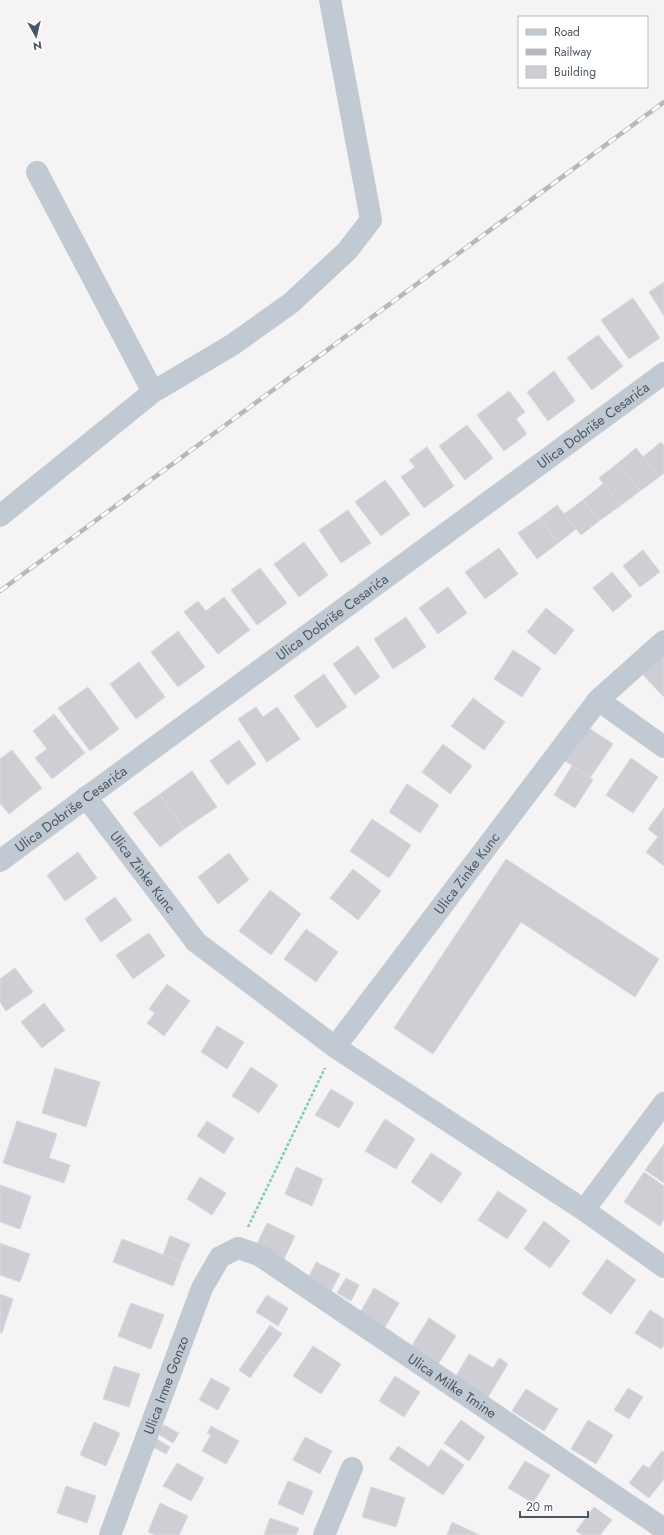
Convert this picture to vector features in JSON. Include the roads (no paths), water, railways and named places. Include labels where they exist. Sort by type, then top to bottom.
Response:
[{"type":"street","points":[[0,516],[154,392],[232,345],[291,303],[347,251],[371,220],[330,0]]},
{"type":"street","points":[[37,172],[154,392]]},
{"type":"street","name":"Ulica Dobriše Cesarića","points":[[0,861],[664,373]]},
{"type":"street","name":"Ulica Zinke Kunc","points":[[335,1047],[598,700],[664,641]]},
{"type":"street","points":[[598,700],[664,747]]},
{"type":"street","name":"Ulica Zinke Kunc","points":[[86,797],[196,942],[335,1047],[584,1210],[664,1267]]},
{"type":"street","points":[[584,1210],[664,1104]]},
{"type":"street","name":"Ulica Milke Tmine","points":[[238,1248],[259,1255],[664,1529]]},
{"type":"street","name":"Ulica Irme Gonzo","points":[[110,1535],[202,1288],[220,1257],[238,1248]]},
{"type":"street","points":[[324,1535],[352,1468]]},
{"type":"railway","points":[[0,591],[664,102]]}]
